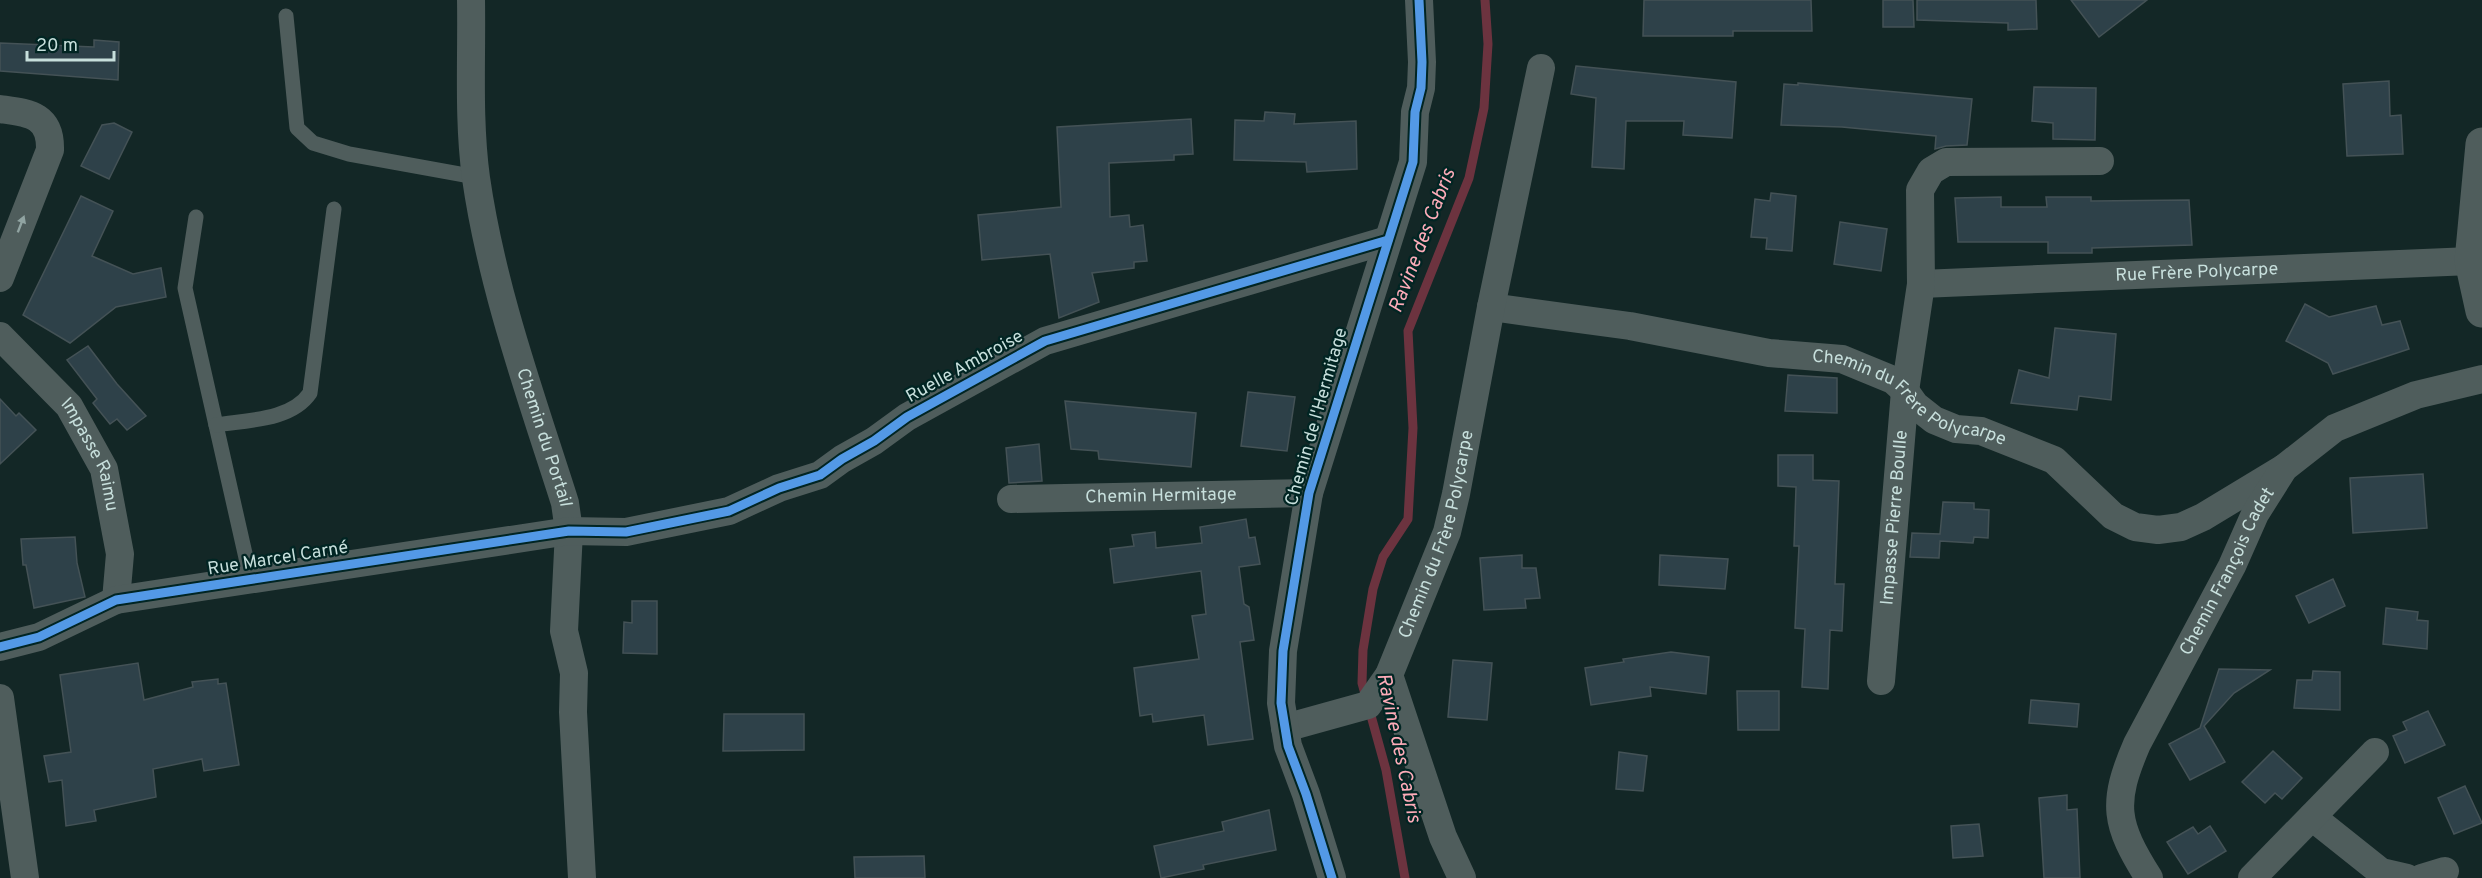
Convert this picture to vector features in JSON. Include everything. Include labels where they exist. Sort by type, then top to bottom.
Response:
[{"type":"street","name":"Chemin du Portail","points":[[471,0],[470,80],[476,177],[502,303],[565,503],[569,531],[564,631],[574,673],[573,712],[582,878]]},
{"type":"street","name":"Chemin de l'Hermitage","points":[[1332,878],[1306,794],[1288,746],[1281,704],[1283,651],[1309,493],[1413,162],[1415,112],[1421,88],[1422,62],[1419,0]]},
{"type":"street","name":"Chemin du Frère Polycarpe","points":[[1285,728],[1368,705],[1389,675],[1447,532],[1541,68]]},
{"type":"street","points":[[0,109],[36,116],[43,123],[50,140],[50,150],[0,278]]},
{"type":"street","points":[[2482,144],[2471,261],[2482,311]]},
{"type":"street","name":"Impasse Pierre Boulle","points":[[1881,681],[1905,391],[1921,284],[1920,190],[1931,171],[1946,162],[2100,161]]},
{"type":"street","name":"Ruelle Ambroise","points":[[569,531],[626,532],[729,511],[779,488],[820,475],[907,417],[1045,341],[1388,240]]},
{"type":"street","name":"Rue Frère Polycarpe","points":[[1921,284],[2471,261]]},
{"type":"street","name":"Chemin du Frère Polycarpe","points":[[1491,307],[1630,326],[1769,353],[1842,359],[1893,380],[1915,405],[1934,420],[1956,429],[1981,431],[2054,460],[2114,516],[2135,527],[2158,530],[2181,527],[2203,517],[2284,468]]},
{"type":"street","name":"Impasse Raimu","points":[[0,336],[69,406],[104,469],[120,554],[116,600]]},
{"type":"street","name":"Chemin François Cadet","points":[[2148,878],[2128,846],[2121,825],[2119,801],[2124,773],[2136,744],[2232,566],[2255,514],[2284,468],[2335,428],[2416,395],[2482,379]]},
{"type":"street","name":"Chemin Hermitage","points":[[1011,499],[1309,493]]},
{"type":"street","name":"Rue Marcel Carné","points":[[0,647],[39,637],[116,600],[569,531]]},
{"type":"street","points":[[1389,675],[1443,837],[1462,878]]},
{"type":"street","points":[[0,698],[25,878]]},
{"type":"street","points":[[2252,878],[2375,752]]},
{"type":"street","points":[[2312,817],[2381,872],[2407,878]]},
{"type":"lane","points":[[286,16],[297,128],[313,143],[349,154],[476,177]]},
{"type":"lane","points":[[216,425],[280,414],[303,403],[310,393],[334,209]]},
{"type":"lane","points":[[196,218],[185,288],[251,580]]},
{"type":"building","points":[[1644,0],[1811,0],[1812,31],[1733,31],[1733,36],[1643,36]]},
{"type":"building","points":[[1883,0],[1913,0],[1914,27],[1883,27]]},
{"type":"building","points":[[1917,0],[2036,0],[2037,29],[2008,30],[2008,23],[1917,20]]},
{"type":"building","points":[[2071,0],[2147,0],[2099,37]]},
{"type":"building","points":[[94,40],[119,42],[118,80],[0,71],[0,43],[94,47]]},
{"type":"building","points":[[1576,66],[1736,82],[1732,138],[1683,135],[1684,121],[1626,121],[1624,169],[1592,167],[1596,98],[1571,94]]},
{"type":"building","points":[[2389,81],[2390,116],[2401,115],[2403,154],[2347,156],[2343,84]]},
{"type":"building","points":[[1798,83],[1972,99],[1967,145],[1935,149],[1936,136],[1842,127],[1781,125],[1784,84],[1798,85]]},
{"type":"building","points":[[2034,87],[2096,88],[2095,140],[2053,139],[2053,123],[2032,121]]},
{"type":"building","points":[[1265,112],[1295,114],[1294,124],[1356,121],[1357,169],[1307,172],[1306,162],[1234,160],[1235,120],[1264,121]]},
{"type":"building","points":[[1191,119],[1193,154],[1174,155],[1174,160],[1109,163],[1110,217],[1129,215],[1130,227],[1143,225],[1147,261],[1134,262],[1134,268],[1092,273],[1099,302],[1059,318],[1050,254],[982,260],[978,215],[1061,207],[1057,127]]},
{"type":"building","points":[[114,123],[132,132],[109,179],[81,166],[102,125]]},
{"type":"building","points":[[1771,193],[1796,196],[1792,251],[1766,249],[1767,238],[1751,237],[1755,199],[1770,201]]},
{"type":"building","points":[[81,196],[113,211],[92,256],[133,274],[161,268],[166,297],[116,307],[70,343],[23,315]]},
{"type":"building","points":[[2001,197],[2001,207],[2047,207],[2046,197],[2091,197],[2091,201],[2189,200],[2192,245],[2092,248],[2092,253],[2048,253],[2048,242],[1958,242],[1955,198]]},
{"type":"building","points":[[1840,222],[1887,229],[1881,271],[1834,264]]},
{"type":"building","points":[[2305,304],[2329,317],[2376,306],[2382,325],[2400,321],[2409,349],[2333,374],[2328,363],[2286,341]]},
{"type":"building","points":[[2055,328],[2116,334],[2111,400],[2079,396],[2077,410],[2011,403],[2019,370],[2049,378]]},
{"type":"building","points":[[88,346],[117,384],[146,416],[127,430],[117,419],[110,424],[93,403],[97,399],[67,360]]},
{"type":"building","points":[[1788,375],[1837,378],[1837,413],[1785,411]]},
{"type":"building","points":[[1248,392],[1295,397],[1287,451],[1241,446]]},
{"type":"building","points":[[0,399],[16,416],[19,413],[36,430],[0,464]]},
{"type":"building","points":[[1065,401],[1196,413],[1191,467],[1099,459],[1098,451],[1071,449]]},
{"type":"building","points":[[1039,444],[1042,481],[1009,483],[1006,448]]},
{"type":"building","points":[[1778,455],[1813,455],[1813,480],[1839,481],[1835,584],[1844,584],[1842,631],[1830,630],[1828,689],[1802,687],[1805,629],[1795,628],[1799,546],[1794,546],[1796,487],[1778,486]]},
{"type":"building","points":[[2423,474],[2427,528],[2353,533],[2350,478]]},
{"type":"building","points":[[1943,502],[1974,503],[1974,509],[1989,510],[1988,538],[1974,537],[1973,543],[1940,541],[1939,558],[1910,557],[1912,533],[1940,534]]},
{"type":"building","points":[[1246,519],[1249,538],[1255,537],[1260,564],[1239,567],[1244,604],[1249,607],[1254,640],[1240,642],[1253,739],[1208,745],[1204,715],[1153,722],[1152,714],[1140,716],[1134,668],[1199,659],[1192,616],[1206,614],[1201,571],[1114,583],[1110,549],[1134,546],[1132,535],[1155,532],[1156,548],[1202,543],[1200,527]]},
{"type":"building","points":[[75,537],[77,563],[85,597],[34,608],[26,565],[23,565],[21,539]]},
{"type":"building","points":[[1522,555],[1522,568],[1536,568],[1540,598],[1525,599],[1526,608],[1484,610],[1480,558]]},
{"type":"building","points":[[1660,555],[1728,559],[1725,589],[1659,585]]},
{"type":"building","points":[[2333,579],[2345,606],[2309,623],[2296,596]]},
{"type":"building","points":[[632,601],[657,601],[657,654],[623,653],[624,622],[632,623]]},
{"type":"building","points":[[2386,608],[2418,612],[2417,620],[2428,621],[2427,649],[2383,644]]},
{"type":"building","points":[[1671,652],[1709,657],[1706,694],[1650,687],[1651,696],[1591,705],[1585,668],[1624,662],[1623,659]]},
{"type":"building","points":[[1453,660],[1492,663],[1487,720],[1448,717]]},
{"type":"building","points":[[138,663],[144,700],[193,687],[192,682],[218,679],[218,684],[226,683],[239,765],[204,771],[202,759],[153,769],[156,797],[94,810],[96,821],[66,826],[62,780],[49,782],[44,756],[71,752],[60,675]]},
{"type":"building","points":[[2219,669],[2270,670],[2234,693],[2204,726],[2225,762],[2190,780],[2169,744],[2200,728]]},
{"type":"building","points":[[2313,671],[2340,672],[2340,710],[2294,708],[2297,680],[2312,680]]},
{"type":"building","points":[[1737,691],[1779,691],[1779,730],[1738,730]]},
{"type":"building","points":[[2031,700],[2079,704],[2077,727],[2029,723]]},
{"type":"building","points":[[2428,711],[2445,745],[2405,763],[2393,736],[2407,730],[2403,722]]},
{"type":"building","points":[[724,714],[804,714],[804,750],[723,751]]},
{"type":"building","points":[[2273,751],[2302,778],[2282,799],[2275,793],[2265,803],[2242,782]]},
{"type":"building","points":[[1619,752],[1647,756],[1643,791],[1616,789]]},
{"type":"building","points":[[2465,786],[2482,823],[2454,834],[2438,798]]},
{"type":"building","points":[[2067,795],[2067,810],[2077,809],[2080,878],[2044,878],[2039,798]]},
{"type":"building","points":[[1269,810],[1276,850],[1203,865],[1204,869],[1161,878],[1154,846],[1224,831],[1222,822]]},
{"type":"building","points":[[1979,824],[1983,856],[1953,858],[1951,826]]},
{"type":"building","points":[[2210,826],[2226,851],[2188,874],[2167,842],[2193,827],[2198,834]]},
{"type":"building","points":[[924,856],[925,878],[855,878],[854,857]]},
{"type":"waterway","name":"Ravine des Cabris","points":[[1405,878],[1386,770],[1362,683],[1363,650],[1373,589],[1383,557],[1408,519],[1413,428],[1408,331],[1469,178],[1484,108],[1488,44],[1485,0]]},
{"type":"cycle path","points":[[1332,878],[1306,794],[1288,746],[1281,703],[1283,651],[1309,493],[1413,162],[1415,112],[1421,88],[1422,62],[1419,0]]},
{"type":"cycle path","points":[[0,647],[39,637],[116,600],[569,531],[626,532],[729,511],[779,488],[820,475],[907,417],[1045,341],[1388,240]]}]
